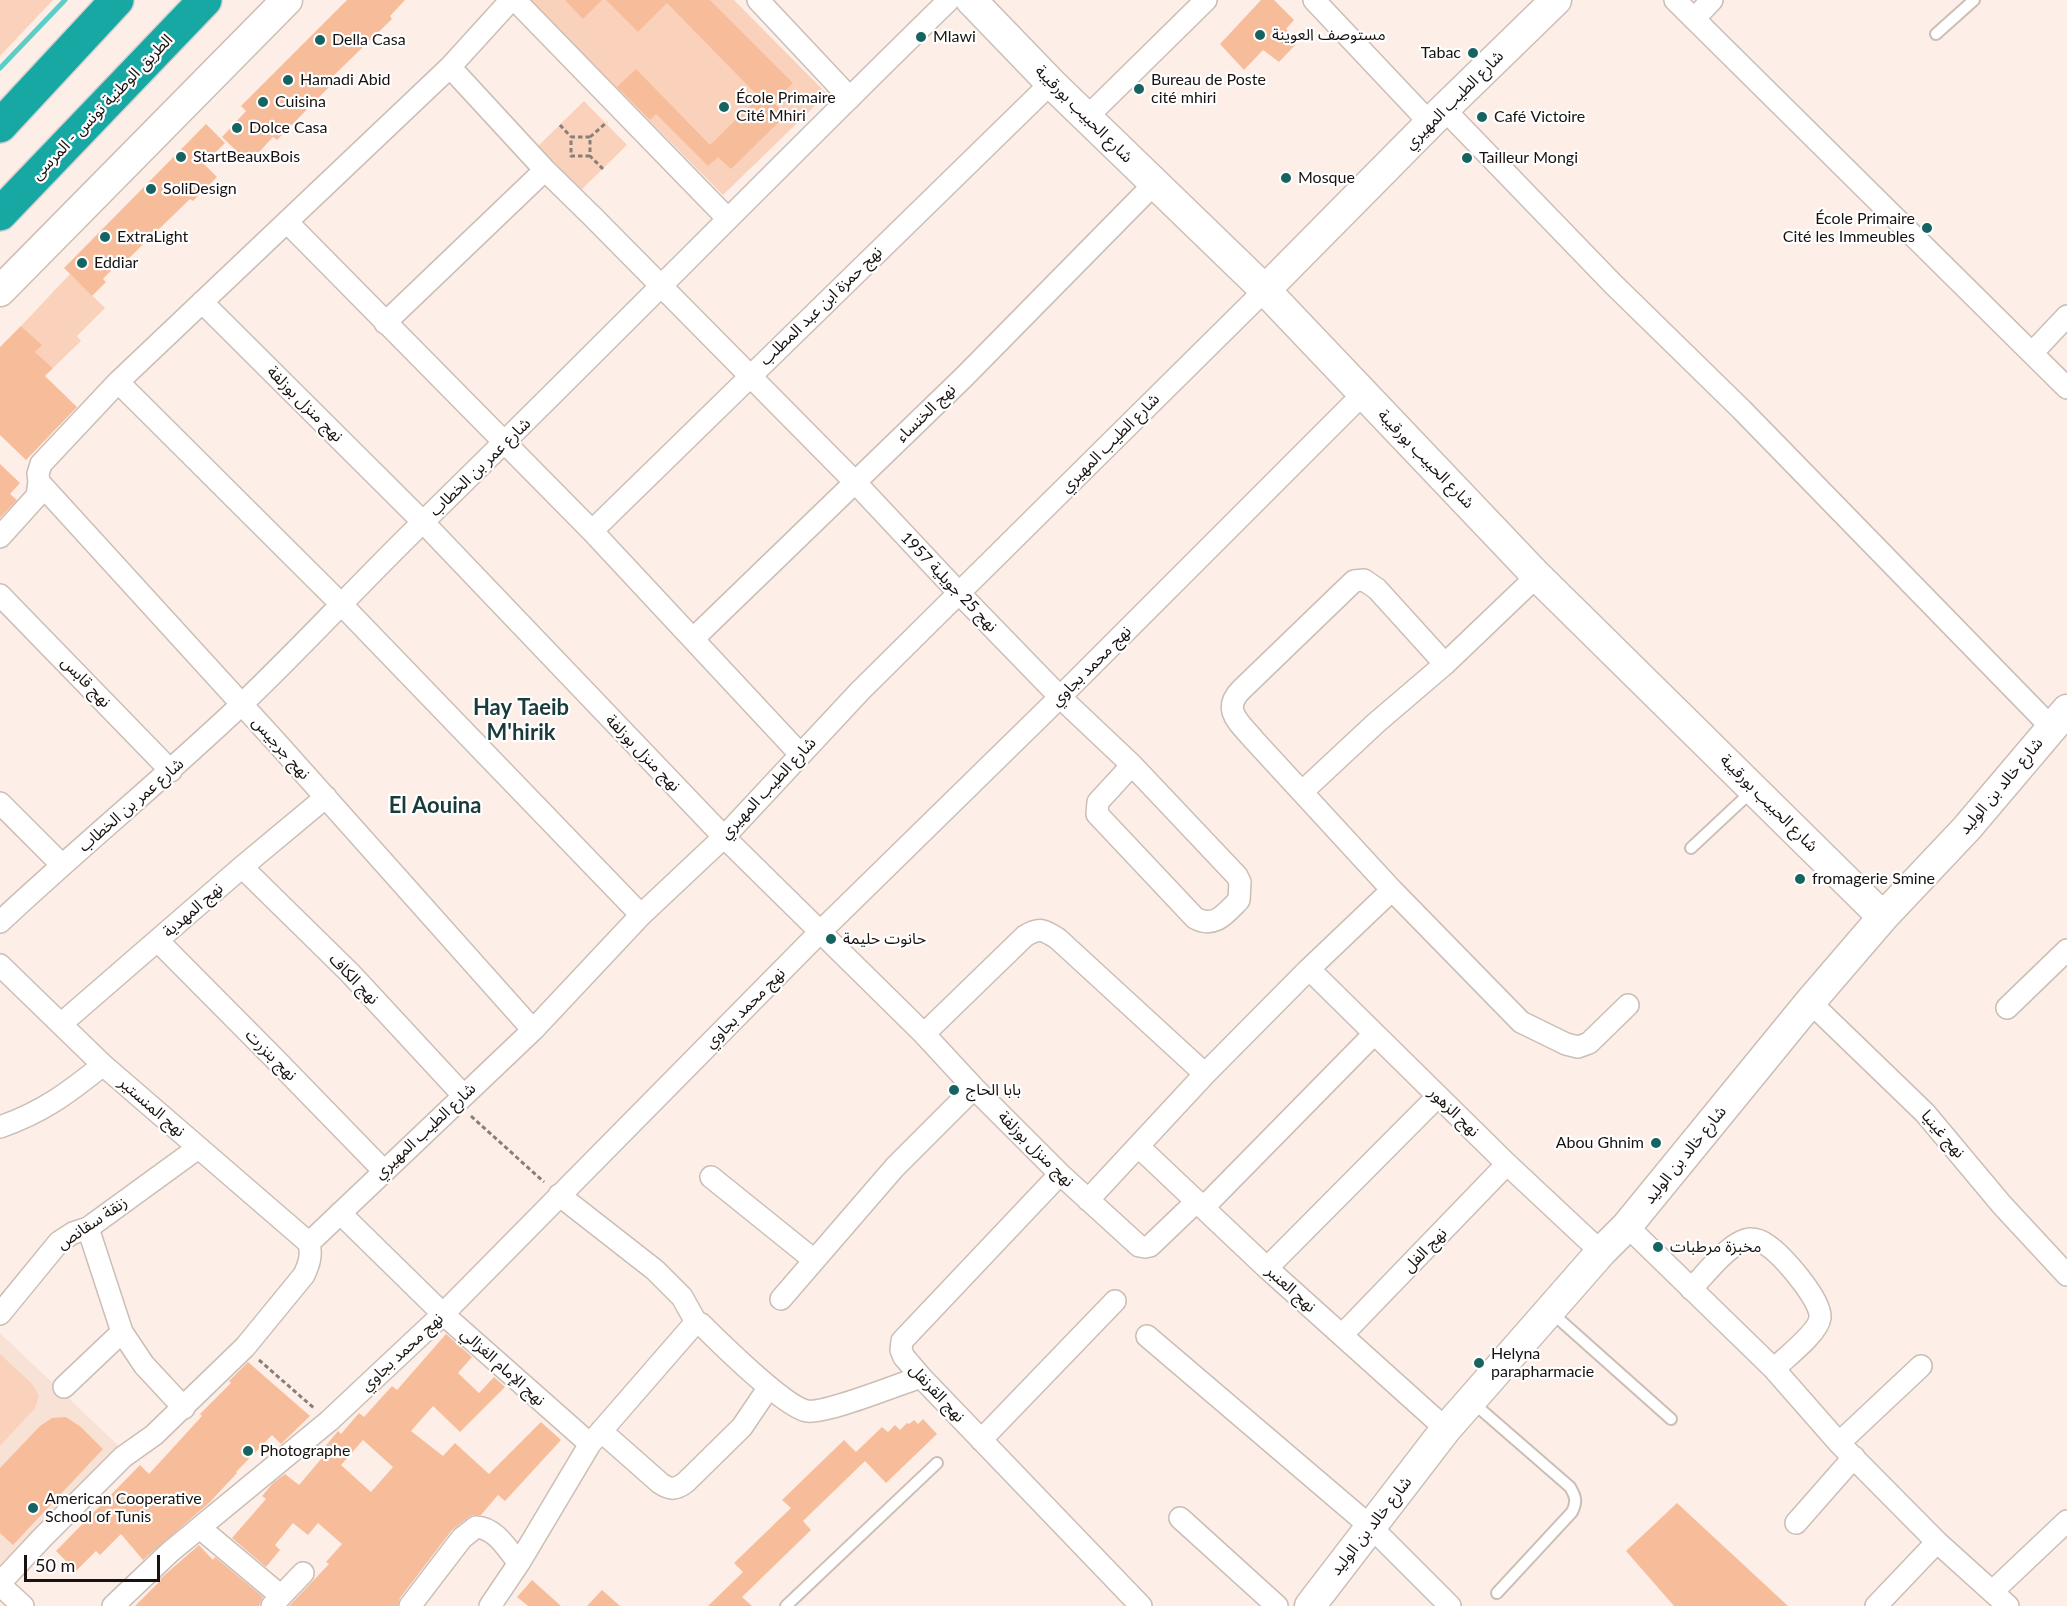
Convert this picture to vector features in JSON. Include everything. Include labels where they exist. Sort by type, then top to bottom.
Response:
[{"type":"highway","points":[[0,126],[117,0]]},
{"type":"highway","name":"الطريق الوطنية تونس - المرسى","points":[[0,214],[205,0]]},
{"type":"street","points":[[0,291],[287,0]]},
{"type":"street","points":[[0,537],[37,496],[40,473],[118,382],[450,67],[513,0],[728,219]]},
{"type":"street","points":[[758,0],[850,98]]},
{"type":"street","name":"شارع عمر بن الخطاب","points":[[0,922],[109,823],[171,771],[242,704],[949,0]]},
{"type":"street","points":[[1086,118],[1206,0]]},
{"type":"street","name":"شارع الطيب المهيري","points":[[309,1243],[383,1170],[533,1030],[641,915],[724,837],[800,754],[959,592],[1556,0]]},
{"type":"street","points":[[1675,0],[2067,388]]},
{"type":"street","points":[[1694,19],[1712,0]]},
{"type":"street","points":[[1318,1],[1574,244],[2059,718]]},
{"type":"street","name":"شارع الحبيب بورقيبة","points":[[986,6],[1051,83],[1265,290],[1537,576],[1883,917]]},
{"type":"street","name":"نهج 25 جويلية 1957","points":[[450,67],[544,170],[750,375],[1060,697],[1132,765],[1237,876],[1240,882],[1239,900],[1220,920],[1202,922],[1195,918],[1100,819],[1096,810],[1098,802],[1132,765]]},
{"type":"street","name":"نهج حمزة ابن عبد المطلب","points":[[592,531],[1051,83]]},
{"type":"street","points":[[386,323],[544,170]]},
{"type":"street","name":"نهج الخنساء","points":[[694,638],[964,377],[1154,184]]},
{"type":"street","points":[[288,223],[592,531],[800,754]]},
{"type":"street","name":"نهج منزل بوزلفة","points":[[202,302],[423,522],[724,837],[1088,1200],[1139,1246],[1145,1247],[1150,1246],[1200,1205]]},
{"type":"street","points":[[2033,352],[2067,316]]},
{"type":"street","points":[[118,382],[342,605],[641,915]]},
{"type":"street","name":"نهج محمد بجاوي","points":[[113,1606],[170,1552],[329,1421],[443,1314],[820,932],[1060,697],[1363,394]]},
{"type":"street","name":"نهج جرجيس","points":[[40,473],[242,704],[533,1030]]},
{"type":"street","points":[[1302,792],[1376,723],[1445,664],[1537,576]]},
{"type":"street","points":[[1445,664],[1377,589],[1364,580],[1354,581],[1232,698],[1231,707],[1254,740],[1392,890],[1521,1022],[1566,1044],[1578,1047],[1589,1043],[1628,1005]]},
{"type":"street","name":"نهج قابس","points":[[0,595],[171,771]]},
{"type":"street","name":"شارع خالد بن الوليد","points":[[1310,1606],[1446,1429],[1600,1252],[1628,1226],[1810,1002],[1883,917],[1966,828],[2059,718]]},
{"type":"street","name":"نهج المهدية","points":[[61,1024],[326,797]]},
{"type":"street","points":[[0,803],[62,865]]},
{"type":"street","name":"نهج الكاف","points":[[242,867],[350,973],[459,1099]]},
{"type":"street","points":[[1088,1200],[1205,1074],[1309,969],[1392,890]]},
{"type":"street","points":[[924,1034],[1025,936],[1035,930],[1045,931],[1058,939],[1205,1074]]},
{"type":"street","name":"نهج بنزرت","points":[[158,941],[383,1170]]},
{"type":"street","points":[[2007,1008],[2067,950]]},
{"type":"street","name":"نهج المنستير","points":[[0,965],[103,1065],[309,1243]]},
{"type":"street","name":"نهج الزهور","points":[[1309,969],[1600,1252]]},
{"type":"street","name":"نهج غينيا","points":[[1810,1002],[1925,1113],[2002,1205],[2067,1275]]},
{"type":"street","points":[[1200,1205],[1374,1034]]},
{"type":"street","points":[[0,1127],[58,1101],[103,1065]]},
{"type":"street","points":[[781,1299],[895,1167],[974,1088]]},
{"type":"street","points":[[1267,1268],[1438,1096]]},
{"type":"street","name":"نهج العنبر","points":[[1139,1147],[1267,1268],[1446,1429]]},
{"type":"street","name":"زنقة سقانص","points":[[0,1314],[59,1242],[73,1233],[88,1228],[198,1148]]},
{"type":"street","name":"نهج الفل","points":[[1342,1335],[1507,1164]]},
{"type":"street","name":"نهج القرنفل","points":[[1060,1174],[902,1341],[901,1350],[921,1377],[1141,1606]]},
{"type":"street","points":[[711,1177],[814,1260]]},
{"type":"street","points":[[559,1195],[655,1270],[682,1297],[696,1322],[701,1324],[769,1387],[806,1411],[816,1411],[921,1377]]},
{"type":"street","name":"نهج الإمام الغزالي","points":[[340,1213],[443,1314],[596,1438],[668,1489],[675,1489],[686,1482],[742,1427],[769,1387]]},
{"type":"street","points":[[1628,1226],[1774,1369],[1846,1450],[1937,1542],[2001,1599],[2067,1521]]},
{"type":"street","points":[[88,1228],[122,1332],[144,1365],[184,1408]]},
{"type":"street","points":[[1691,1289],[1737,1244],[1749,1239],[1768,1245],[1808,1289],[1819,1310],[1820,1320],[1816,1329],[1774,1369]]},
{"type":"street","points":[[22,1606],[0,1584],[42,1538],[123,1458],[154,1436],[245,1347],[304,1275],[310,1263],[309,1243]]},
{"type":"street","points":[[981,1440],[1115,1302]]},
{"type":"street","points":[[490,1606],[596,1438],[696,1322]]},
{"type":"street","points":[[64,1387],[122,1332]]},
{"type":"street","points":[[1147,1336],[1371,1527],[1450,1606]]},
{"type":"street","points":[[1796,1523],[1846,1450],[1921,1366]]},
{"type":"street","points":[[1180,1518],[1276,1606]]},
{"type":"street","points":[[410,1606],[462,1538],[476,1527],[492,1532],[519,1563]]},
{"type":"street","points":[[200,1528],[276,1601],[303,1573]]},
{"type":"street","points":[[1876,1606],[1937,1542]]},
{"type":"lane","points":[[1936,34],[1974,0]]},
{"type":"lane","points":[[1691,848],[1755,789]]},
{"type":"lane","points":[[1550,1310],[1671,1419]]},
{"type":"lane","points":[[1471,1401],[1570,1487],[1576,1503],[1572,1512],[1497,1593]]},
{"type":"lane","points":[[786,1606],[937,1463]]},
{"type":"path","points":[[560,125],[571,137],[571,156],[590,156],[603,169]]},
{"type":"path","points":[[571,137],[590,137],[590,156]]},
{"type":"path","points":[[459,1099],[559,1195]]},
{"type":"path","points":[[245,1347],[329,1421]]},
{"type":"shaded area","points":[[0,0],[53,0],[0,56]]},
{"type":"shaded area","name":"École Primaire Cité Mhiri","points":[[530,0],[734,0],[827,94],[723,195]]},
{"type":"shaded area","points":[[584,101],[627,145],[576,195],[533,151]]},
{"type":"shaded area","points":[[70,274],[105,308],[77,336],[81,341],[53,368],[35,352],[41,345],[21,326]]},
{"type":"shaded area","name":"American Cooperative School of Tunis","points":[[0,1333],[121,1448],[5,1572],[0,1568]]},
{"type":"shaded area","points":[[0,1354],[32,1384],[39,1396],[35,1408],[0,1446]]},
{"type":"building","points":[[347,0],[405,0],[390,16],[392,19],[328,81],[332,84],[277,140],[273,137],[249,163],[222,137],[246,111],[241,106]]},
{"type":"building","points":[[565,0],[602,0],[583,19]]},
{"type":"building","points":[[606,0],[710,0],[793,83],[773,102],[786,115],[731,169],[718,157],[708,166],[656,114],[650,120],[617,87],[636,69],[710,145],[759,97],[667,3],[638,32]]},
{"type":"building","name":"مستوصف العوينة","points":[[1261,0],[1274,0],[1294,20],[1286,29],[1298,42],[1279,62],[1263,50],[1244,70],[1220,44]]},
{"type":"building","points":[[206,124],[225,143],[204,164],[217,177],[193,201],[190,199],[127,260],[124,257],[103,279],[106,282],[92,296],[64,268]]},
{"type":"building","points":[[21,326],[42,345],[35,352],[53,368],[45,376],[77,407],[26,460],[0,435],[0,347]]},
{"type":"building","points":[[0,464],[20,483],[10,494],[17,500],[0,518]]},
{"type":"building","points":[[446,1334],[472,1357],[458,1373],[479,1393],[494,1377],[505,1387],[460,1432],[433,1406],[411,1431],[443,1456],[455,1443],[489,1474],[541,1422],[561,1440],[505,1501],[498,1495],[481,1515],[469,1517],[452,1530],[400,1598],[398,1606],[289,1606],[329,1564],[326,1562],[342,1544],[318,1523],[308,1535],[293,1523],[275,1545],[280,1550],[266,1567],[232,1538],[266,1499],[262,1496],[273,1483],[285,1474],[299,1485],[327,1452],[323,1449],[338,1431],[341,1434],[359,1413],[364,1417],[392,1386],[397,1390]],"holes":[[[363,1440],[393,1467],[371,1492],[341,1465]]]},
{"type":"building","points":[[248,1362],[310,1416],[281,1444],[272,1435],[210,1502],[143,1560],[121,1534],[100,1555],[96,1551],[76,1571],[56,1551],[140,1465],[149,1474]]},
{"type":"building","points":[[66,1417],[81,1427],[103,1449],[13,1545],[0,1533],[0,1468],[40,1426],[52,1418]]},
{"type":"building","points":[[923,1419],[937,1434],[886,1483],[865,1461],[803,1521],[811,1530],[742,1597],[752,1606],[708,1606],[743,1572],[734,1563],[791,1508],[782,1500],[844,1440],[856,1452],[882,1427],[888,1432],[895,1425],[900,1430],[907,1423],[914,1420],[918,1424]]},
{"type":"building","points":[[1677,1503],[1788,1606],[1674,1606],[1626,1551]]},
{"type":"building","points":[[199,1545],[213,1560],[215,1557],[263,1597],[259,1606],[135,1606],[160,1579]]},
{"type":"building","points":[[532,1580],[561,1606],[528,1606],[517,1597]]},
{"type":"building","points":[[602,1590],[620,1606],[587,1606]]},
{"type":"waterway","points":[[0,68],[65,0]]},
{"type":"place","name":"مستوصف العوينة","points":[[1260,35]]},
{"type":"place","name":"Mlawi","points":[[921,37]]},
{"type":"place","name":"Della Casa","points":[[320,40]]},
{"type":"place","name":"Tabac","points":[[1473,53]]},
{"type":"place","name":"Hamadi Abid","points":[[288,80]]},
{"type":"place","name":"Bureau de Poste cité mhiri","points":[[1139,89]]},
{"type":"place","name":"Cuisina","points":[[263,102]]},
{"type":"place","name":"École Primaire Cité Mhiri","points":[[724,107]]},
{"type":"place","name":"Café Victoire","points":[[1482,117]]},
{"type":"place","name":"Dolce Casa","points":[[237,128]]},
{"type":"place","name":"StartBeauxBois","points":[[181,157]]},
{"type":"place","name":"Tailleur Mongi","points":[[1467,158]]},
{"type":"place","name":"Mosque","points":[[1286,178]]},
{"type":"place","name":"SoliDesign","points":[[151,189]]},
{"type":"place","name":"École Primaire Cité les Immeubles","points":[[1927,228]]},
{"type":"place","name":"ExtraLight","points":[[105,237]]},
{"type":"place","name":"Eddiar","points":[[82,263]]},
{"type":"place","name":"fromagerie Smine","points":[[1800,879]]},
{"type":"place","name":"حانوت حليمة","points":[[831,939]]},
{"type":"place","name":"بابا الحاج","points":[[954,1090]]},
{"type":"place","name":"Abou Ghnim","points":[[1656,1143]]},
{"type":"place","name":"مخبزة مرطبات","points":[[1658,1247]]},
{"type":"place","name":"Helyna parapharmacie","points":[[1479,1363]]},
{"type":"place","name":"Photographe","points":[[248,1451]]},
{"type":"place","name":"American Cooperative School of Tunis","points":[[33,1508]]},
{"type":"district","name":"Hay Taeib M'hirik","points":[[521,720]]},
{"type":"district","name":"El Aouina","points":[[435,806]]}]
